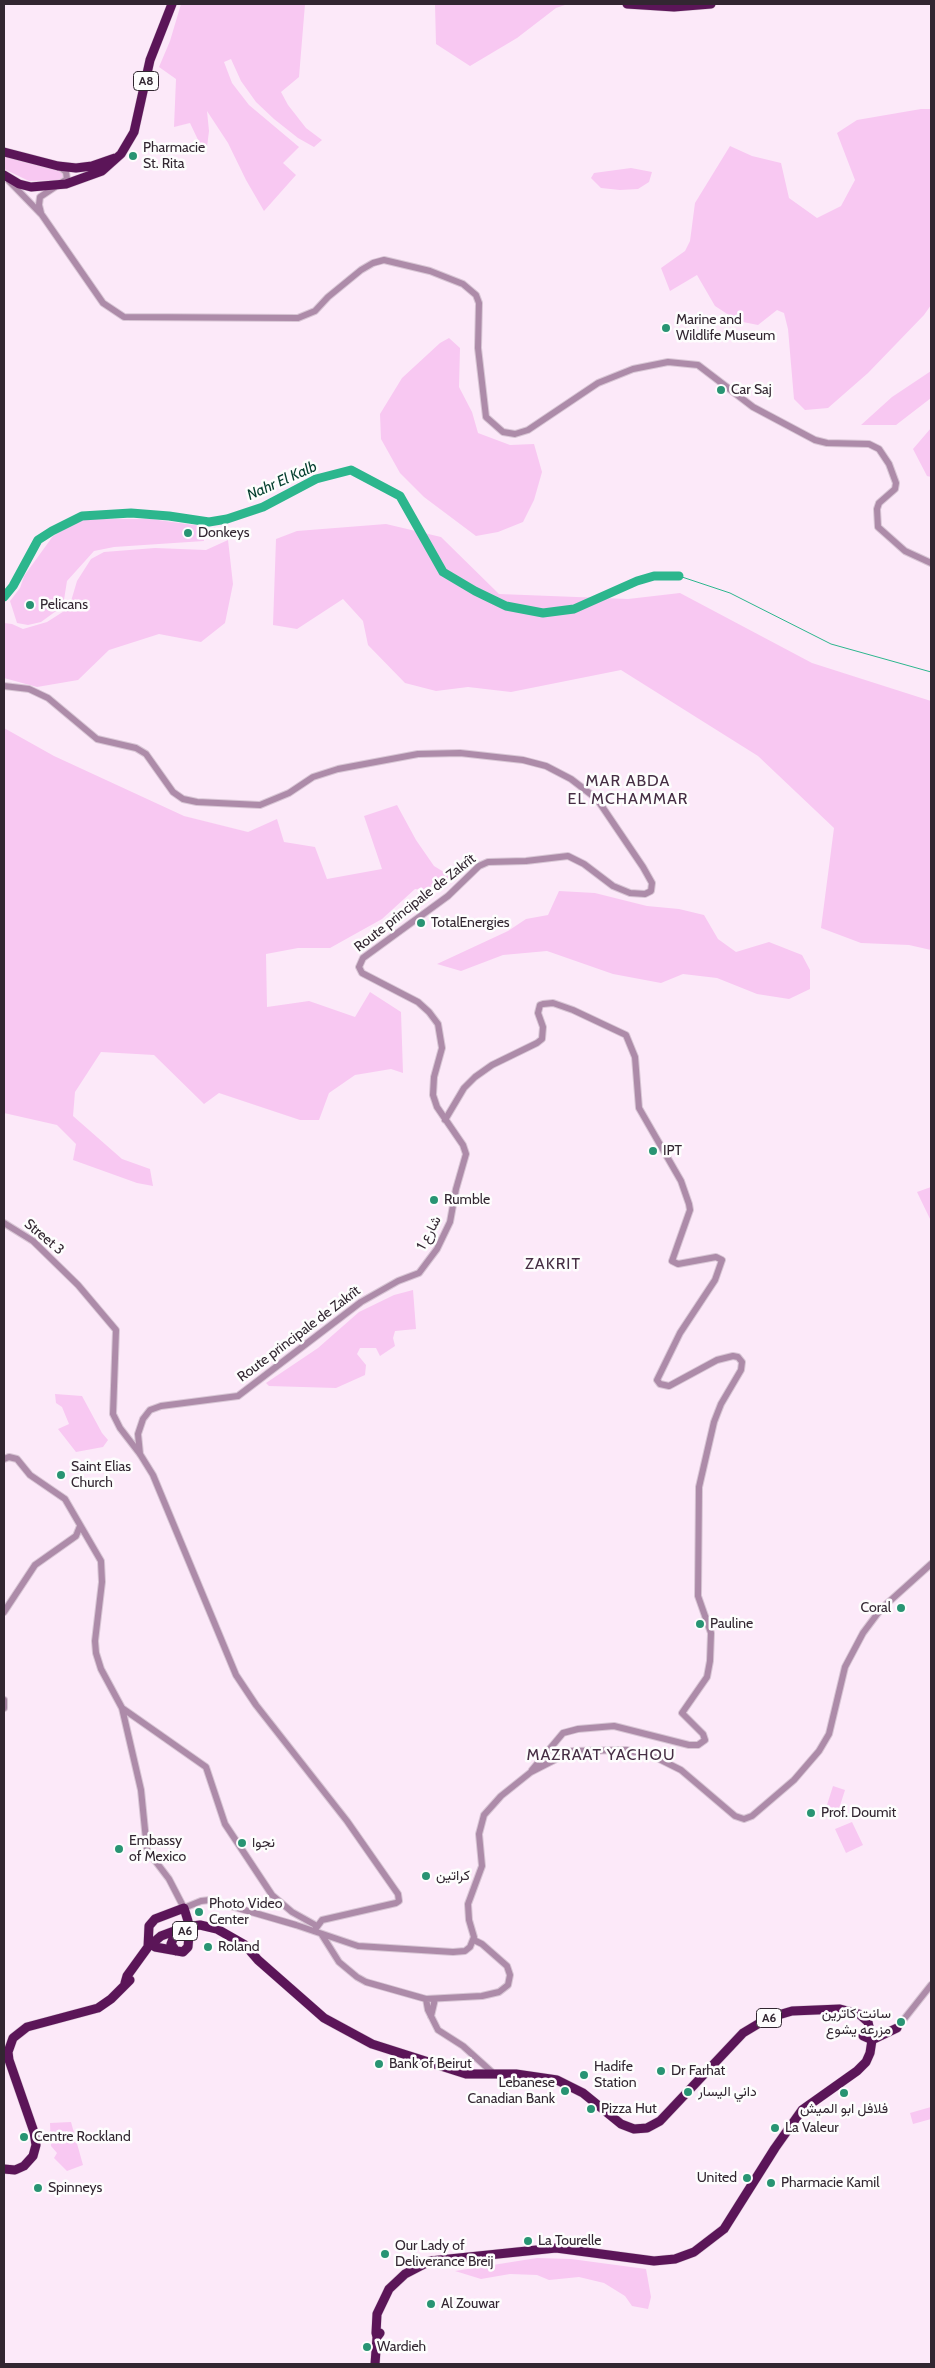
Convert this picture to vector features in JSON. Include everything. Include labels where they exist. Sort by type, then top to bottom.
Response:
[{"type":"highway","name":"A8","points":[[4,175],[25,186],[56,186],[93,175],[106,168],[118,157],[134,132],[150,60],[172,4]]},
{"type":"highway","points":[[627,4],[674,8],[711,4]]},
{"type":"highway","points":[[4,152],[58,166],[88,167],[118,157]]},
{"type":"highway","points":[[188,1921],[184,1908],[158,1917],[149,1928],[151,1947],[182,1952],[187,1949],[189,1935]]},
{"type":"highway","name":"A6","points":[[4,2169],[15,2170],[24,2166],[34,2156],[36,2145],[34,2132],[9,2060],[8,2052],[13,2038],[27,2026],[98,2008],[112,1999],[126,1983],[128,1976],[151,1947],[164,1934],[192,1926],[217,1929],[245,1946],[258,1960],[324,2018],[356,2037],[449,2070],[466,2074],[493,2073],[544,2076],[557,2080],[583,2093],[625,2127],[640,2129],[660,2121],[743,2033],[768,2018],[792,2011],[840,2009],[863,2017],[871,2036]]},
{"type":"highway","points":[[149,1928],[158,1934],[164,1934]]},
{"type":"highway","name":"A6","points":[[151,1947],[176,1934],[191,1930],[208,1931],[228,1939],[252,1958],[258,1960]]},
{"type":"highway","points":[[176,1934],[171,1944],[176,1951]]},
{"type":"highway","points":[[375,2364],[377,2337],[389,2298],[404,2279],[434,2265],[488,2258],[496,2254],[563,2248],[654,2261],[675,2259],[694,2252],[724,2229],[775,2148],[802,2110],[857,2071],[866,2062],[870,2053],[871,2036],[897,2028]]},
{"type":"street","points":[[42,214],[39,205],[40,197],[64,182],[67,177],[65,170],[58,166]]},
{"type":"street","points":[[4,175],[42,214],[103,303],[124,317],[298,318],[315,311],[328,297],[361,270],[373,263],[384,260],[430,271],[456,280],[470,288],[476,295],[480,310],[478,348],[484,407],[486,417],[503,432],[515,434],[539,425],[572,399],[620,373],[663,362],[698,365],[753,406],[815,440],[827,443],[869,444],[879,449],[889,464],[896,483],[895,489],[879,503],[876,509],[878,527],[905,551],[931,563]]},
{"type":"street","name":"Route principale de Zakrît","points":[[4,686],[29,689],[48,698],[97,739],[136,748],[146,754],[166,783],[178,796],[197,802],[260,805],[289,793],[313,776],[338,769],[398,757],[460,753],[523,760],[546,766],[571,779],[596,799],[650,878],[652,886],[649,892],[637,895],[622,891],[584,864],[568,856],[526,861],[488,862],[479,866],[448,896],[413,920],[361,961],[359,967],[362,973],[418,1002],[438,1024],[442,1048],[433,1092],[437,1107],[445,1120]]},
{"type":"street","points":[[445,1120],[464,1088],[475,1077],[492,1065],[537,1043],[542,1038],[544,1027],[538,1013],[543,1004],[553,1003],[573,1010],[626,1035],[635,1057],[639,1108],[681,1181],[689,1204],[690,1210],[672,1261],[678,1264],[716,1257],[722,1260],[715,1280],[680,1333],[657,1380],[664,1386],[669,1386],[716,1360],[738,1357],[742,1362],[741,1370],[725,1397],[714,1422],[699,1487],[698,1596],[711,1633],[710,1661],[707,1677],[682,1713],[703,1734],[704,1740],[698,1745],[683,1744],[614,1726],[568,1730],[558,1738],[531,1772],[494,1803],[482,1819],[479,1837],[482,1866],[471,1893],[468,1909],[473,1942]]},
{"type":"street","name":"شارع 1","points":[[419,1273],[437,1249],[450,1222],[456,1189],[466,1154],[463,1145],[445,1120]]},
{"type":"street","name":"Street 3","points":[[4,1223],[28,1237],[67,1274],[116,1330],[113,1414],[120,1428],[140,1454],[157,1484],[236,1675],[256,1705],[347,1821],[398,1894],[399,1901],[396,1903],[324,1919],[316,1929]]},
{"type":"street","name":"Route principale de Zakrît","points":[[140,1454],[138,1434],[143,1419],[150,1410],[161,1406],[213,1401],[238,1396],[361,1302],[384,1288],[419,1273]]},
{"type":"street","points":[[4,1459],[9,1457],[17,1459],[30,1475],[65,1498],[98,1555],[102,1570],[96,1653],[101,1669],[122,1708],[141,1790],[146,1846],[151,1857],[172,1884],[184,1908],[201,1901],[210,1900],[316,1929]]},
{"type":"street","points":[[4,1612],[35,1565],[74,1537],[80,1526]]},
{"type":"street","points":[[74,1537],[88,1540]]},
{"type":"street","points":[[531,1772],[572,1751],[606,1749],[634,1751],[677,1767],[735,1816],[749,1818],[794,1780],[819,1752],[828,1734],[845,1667],[863,1633],[881,1609],[931,1564]]},
{"type":"street","points":[[4,1700],[4,1708]]},
{"type":"street","points":[[122,1708],[206,1767],[225,1824],[272,1895],[316,1929],[339,1962],[357,1977],[366,1982],[426,1999],[482,1996],[499,1992],[505,1988],[510,1978],[509,1969],[486,1948],[473,1942]]},
{"type":"street","points":[[322,1935],[367,1947],[453,1952],[465,1951],[473,1942]]},
{"type":"street","points":[[897,2028],[931,1985]]},
{"type":"street","points":[[426,1999],[431,2016],[442,2033],[463,2046],[493,2073]]},
{"type":"street","points":[[431,2016],[435,1999]]},
{"type":"street","points":[[474,2056],[483,2073]]},
{"type":"shaded area","points":[[181,4],[305,4],[299,77],[281,92],[288,105],[306,128],[322,140],[314,147],[298,138],[256,102],[241,81],[231,59],[224,62],[232,83],[249,105],[299,147],[283,163],[296,175],[264,211],[228,143],[207,111],[209,131],[207,147],[199,142],[190,123],[174,127],[176,79],[159,67],[170,41]]},
{"type":"shaded area","points":[[435,4],[568,4],[556,8],[517,38],[470,66],[436,44]]},
{"type":"shaded area","points":[[931,109],[931,305],[924,315],[868,373],[828,408],[805,410],[794,399],[788,329],[784,313],[777,310],[758,325],[738,321],[715,306],[697,275],[670,291],[661,268],[685,251],[690,241],[695,203],[730,146],[752,156],[781,163],[789,198],[817,218],[841,206],[855,180],[837,133],[857,120]]},
{"type":"shaded area","points":[[4,156],[63,172],[65,177],[61,180],[29,181],[4,169]]},
{"type":"shaded area","points":[[631,168],[652,172],[649,182],[638,189],[620,190],[601,188],[591,178],[594,173]]},
{"type":"shaded area","points":[[449,338],[460,348],[459,387],[472,412],[478,433],[510,445],[534,444],[542,472],[534,500],[523,522],[498,532],[476,536],[424,497],[400,473],[381,439],[380,414],[402,378],[440,343]]},
{"type":"shaded area","points":[[931,371],[931,398],[896,425],[861,425],[892,397]]},
{"type":"shaded area","points":[[931,428],[931,477],[927,476],[913,449]]},
{"type":"shaded area","points":[[82,519],[151,519],[201,526],[204,541],[114,547],[94,551],[67,581],[63,606],[41,622],[28,625],[17,623],[10,601],[20,588],[24,576],[53,536]]},
{"type":"shaded area","points":[[386,524],[441,537],[499,594],[628,599],[680,593],[812,663],[931,701],[931,950],[909,945],[861,943],[821,928],[834,828],[758,756],[621,670],[511,692],[468,687],[436,691],[405,683],[368,645],[363,621],[343,599],[297,629],[273,625],[276,539],[297,531]]},
{"type":"shaded area","points":[[228,540],[233,584],[225,623],[201,642],[159,634],[109,650],[78,680],[37,687],[4,678],[4,623],[23,629],[47,622],[69,608],[77,581],[91,559],[104,552],[155,548],[206,550]]},
{"type":"shaded area","points":[[4,728],[54,756],[184,816],[248,832],[277,819],[284,842],[315,847],[327,879],[382,869],[364,816],[397,805],[416,840],[434,866],[452,877],[433,891],[415,889],[382,919],[330,948],[298,948],[266,954],[267,1007],[309,1001],[355,1017],[370,992],[401,1012],[403,1073],[391,1069],[355,1075],[329,1093],[319,1120],[300,1120],[219,1093],[204,1104],[154,1055],[101,1052],[75,1092],[73,1116],[122,1159],[150,1169],[153,1186],[137,1183],[73,1160],[76,1144],[57,1125],[4,1113]]},
{"type":"shaded area","points":[[559,891],[595,893],[647,906],[679,909],[704,915],[718,939],[736,952],[769,942],[802,955],[810,970],[810,989],[789,999],[757,994],[717,978],[683,974],[661,983],[613,974],[547,951],[503,955],[461,971],[437,964],[508,931],[526,919],[548,915]]},
{"type":"shaded area","points":[[931,1187],[931,1221],[917,1192]]},
{"type":"shaded area","points":[[413,1290],[416,1329],[395,1331],[393,1338],[395,1346],[380,1356],[376,1348],[360,1348],[357,1354],[366,1365],[365,1375],[336,1388],[269,1386],[266,1383],[318,1348],[359,1312],[394,1295]]},
{"type":"shaded area","points":[[55,1394],[82,1396],[102,1433],[108,1440],[103,1447],[76,1452],[58,1429],[69,1424],[62,1407],[56,1403]]},
{"type":"shaded area","points":[[833,1786],[845,1790],[838,1812],[826,1808]]},
{"type":"shaded area","points":[[852,1822],[863,1845],[846,1853],[835,1829]]},
{"type":"shaded area","points":[[931,2107],[931,2119],[913,2124],[910,2113]]},
{"type":"shaded area","points":[[71,2122],[83,2165],[67,2171],[54,2158],[57,2153],[51,2146],[50,2123]]},
{"type":"shaded area","points":[[537,2258],[571,2259],[646,2269],[651,2297],[648,2309],[632,2306],[625,2296],[604,2283],[579,2277],[549,2280],[537,2275],[510,2274],[481,2279],[455,2271]]},
{"type":"waterway","name":"Nahr El Kalb","points":[[4,597],[13,586],[38,540],[82,516],[131,513],[209,522],[227,519],[263,507],[316,479],[351,470],[400,496],[443,572],[475,591],[506,606],[543,613],[574,609],[637,581],[654,576],[679,576]]},
{"type":"waterway","points":[[679,576],[730,593],[831,644],[931,672]]},
{"type":"place","name":"Pharmacie St. Rita","points":[[133,156]]},
{"type":"place","name":"Marine and Wildlife Museum","points":[[666,328]]},
{"type":"place","name":"Car Saj","points":[[721,390]]},
{"type":"place","name":"Donkeys","points":[[188,533]]},
{"type":"place","name":"Pelicans","points":[[30,605]]},
{"type":"place","name":"TotalEnergies","points":[[421,923]]},
{"type":"place","name":"IPT","points":[[653,1151]]},
{"type":"place","name":"Rumble","points":[[434,1200]]},
{"type":"place","name":"Saint Elias Church","points":[[61,1475]]},
{"type":"place","name":"Coral","points":[[901,1608]]},
{"type":"place","name":"Pauline","points":[[700,1624]]},
{"type":"place","name":"Prof. Doumit","points":[[811,1813]]},
{"type":"place","name":"نجوا","points":[[242,1843]]},
{"type":"place","name":"Embassy of Mexico","points":[[119,1849]]},
{"type":"place","name":"كراتين","points":[[426,1876]]},
{"type":"place","name":"Photo Video Center","points":[[199,1912]]},
{"type":"place","name":"Roland","points":[[208,1947]]},
{"type":"place","name":"سانت كاترين مزرعه يشوع","points":[[901,2022]]},
{"type":"place","name":"Bank of Beirut","points":[[379,2064]]},
{"type":"place","name":"Dr Farhat","points":[[661,2071]]},
{"type":"place","name":"Hadife Station","points":[[584,2075]]},
{"type":"place","name":"Lebanese Canadian Bank","points":[[565,2091]]},
{"type":"place","name":"داني اليسار","points":[[688,2092]]},
{"type":"place","name":"فلافل ابو الميش","points":[[844,2093]]},
{"type":"place","name":"Pizza Hut","points":[[591,2109]]},
{"type":"place","name":"La Valeur","points":[[775,2128]]},
{"type":"place","name":"Centre Rockland","points":[[24,2137]]},
{"type":"place","name":"United","points":[[747,2178]]},
{"type":"place","name":"Pharmacie Kamil","points":[[771,2183]]},
{"type":"place","name":"Spinneys","points":[[38,2188]]},
{"type":"place","name":"La Tourelle","points":[[528,2241]]},
{"type":"place","name":"Our Lady of Deliverance Breij","points":[[385,2254]]},
{"type":"place","name":"Al Zouwar","points":[[431,2304]]},
{"type":"place","name":"Wardieh","points":[[367,2347]]},
{"type":"district","name":"MAR ABDA EL MCHAMMAR","points":[[628,790]]},
{"type":"district","name":"ZAKRIT","points":[[553,1264]]},
{"type":"district","name":"MAZRAAT YACHOU","points":[[601,1755]]}]
